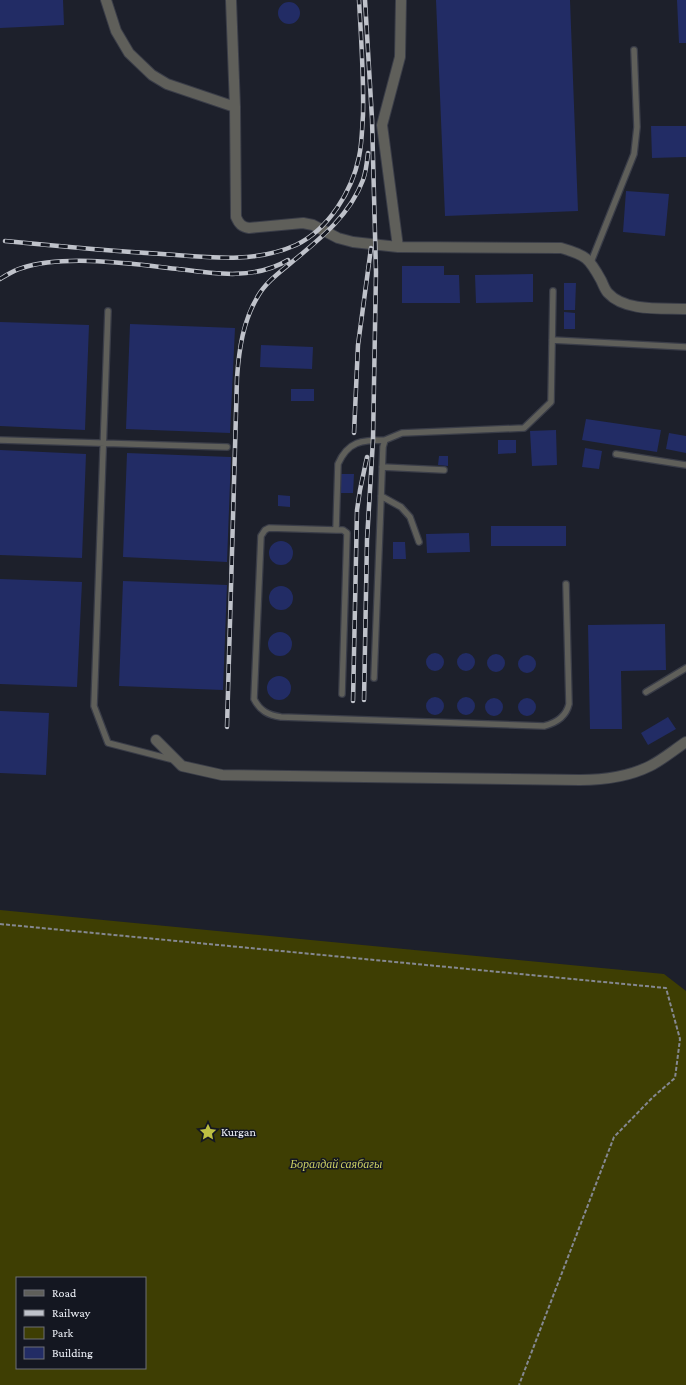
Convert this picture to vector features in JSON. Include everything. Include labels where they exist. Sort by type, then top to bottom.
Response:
[{"type":"street","points":[[106,0],[116,30],[129,53],[152,75],[167,84],[235,107]]},
{"type":"street","points":[[231,0],[235,107],[236,217],[238,222],[243,227],[249,228],[303,223],[313,225],[338,238],[353,242],[398,247],[562,248],[577,253],[591,262],[608,293],[621,302],[642,308],[686,309]]},
{"type":"street","points":[[398,247],[382,125],[400,57],[401,0]]},
{"type":"street","points":[[156,740],[182,766],[222,775],[594,780],[624,776],[650,766],[686,742]]},
{"type":"lane","points":[[591,262],[634,154],[636,127],[634,50]]},
{"type":"lane","points":[[336,530],[338,464],[342,456],[358,442],[385,440],[402,433],[524,428],[551,402],[553,291]]},
{"type":"lane","points":[[108,311],[94,706],[108,743],[176,760]]},
{"type":"lane","points":[[552,340],[686,347]]},
{"type":"lane","points":[[0,440],[227,447]]},
{"type":"lane","points":[[374,678],[382,467],[383,447],[385,440]]},
{"type":"lane","points":[[616,454],[686,465]]},
{"type":"lane","points":[[382,467],[444,470]]},
{"type":"lane","points":[[381,496],[401,508],[410,517],[419,542]]},
{"type":"lane","points":[[342,694],[347,534],[343,530],[269,528],[265,530],[261,536],[254,699],[262,711],[270,716],[544,726],[551,725],[558,721],[567,711],[569,704],[566,584]]},
{"type":"lane","points":[[646,692],[686,668]]},
{"type":"path","points":[[0,924],[666,988],[680,1039],[676,1078],[653,1097],[614,1137],[519,1385]]},
{"type":"green space","name":"Боралдай саябағы","points":[[0,910],[664,974],[686,991],[686,1385],[0,1385]]},
{"type":"building","points":[[0,0],[63,0],[64,25],[0,28]]},
{"type":"building","points":[[436,0],[570,0],[578,211],[445,216]]},
{"type":"building","points":[[677,0],[686,0],[686,43],[679,43]]},
{"type":"building","points":[[289,2],[297,5],[300,13],[297,21],[289,24],[281,21],[278,13],[281,5]]},
{"type":"building","points":[[651,126],[686,126],[686,157],[652,158]]},
{"type":"building","points":[[626,191],[669,194],[665,236],[623,232]]},
{"type":"building","points":[[402,266],[444,266],[444,275],[459,275],[460,303],[402,303]]},
{"type":"building","points":[[533,274],[533,302],[476,303],[475,275]]},
{"type":"building","points":[[564,283],[576,283],[575,310],[564,310]]},
{"type":"building","points":[[564,312],[575,313],[575,329],[564,329]]},
{"type":"building","points":[[0,322],[89,325],[85,430],[0,426]]},
{"type":"building","points":[[130,324],[235,328],[230,433],[126,429]]},
{"type":"building","points":[[261,345],[313,347],[312,369],[260,367]]},
{"type":"building","points":[[291,389],[314,389],[314,401],[291,401]]},
{"type":"building","points":[[586,419],[661,430],[657,452],[582,440]]},
{"type":"building","points":[[556,430],[557,465],[532,466],[530,431]]},
{"type":"building","points":[[669,433],[686,436],[686,453],[666,449]]},
{"type":"building","points":[[498,440],[516,440],[516,453],[498,454]]},
{"type":"building","points":[[585,448],[602,451],[599,469],[582,467]]},
{"type":"building","points":[[0,450],[86,454],[82,558],[0,555]]},
{"type":"building","points":[[127,453],[231,457],[227,562],[123,557]]},
{"type":"building","points":[[439,456],[448,456],[448,466],[438,465]]},
{"type":"building","points":[[341,474],[354,474],[353,493],[341,493]]},
{"type":"building","points":[[278,495],[290,496],[290,507],[278,506]]},
{"type":"building","points":[[491,526],[566,526],[566,546],[491,546]]},
{"type":"building","points":[[469,533],[470,552],[427,553],[426,534]]},
{"type":"building","points":[[281,541],[289,545],[293,553],[289,561],[281,565],[273,561],[269,553],[273,545]]},
{"type":"building","points":[[393,542],[405,542],[406,559],[393,559]]},
{"type":"building","points":[[0,579],[82,582],[77,687],[0,684]]},
{"type":"building","points":[[123,581],[227,585],[223,690],[119,686]]},
{"type":"building","points":[[281,586],[289,590],[293,598],[289,606],[281,610],[273,606],[269,598],[273,590]]},
{"type":"building","points":[[665,624],[666,670],[621,671],[622,729],[590,729],[588,625]]},
{"type":"building","points":[[280,632],[288,636],[292,644],[288,652],[280,656],[272,652],[268,644],[272,636]]},
{"type":"building","points":[[435,653],[441,656],[444,662],[441,668],[435,671],[429,668],[426,662],[429,656]]},
{"type":"building","points":[[466,653],[472,656],[475,662],[472,668],[466,671],[460,668],[457,662],[460,656]]},
{"type":"building","points":[[496,654],[502,657],[505,663],[502,669],[496,672],[490,669],[487,663],[490,657]]},
{"type":"building","points":[[527,655],[533,658],[536,664],[533,670],[527,673],[521,670],[518,664],[521,658]]},
{"type":"building","points":[[279,676],[287,680],[291,688],[287,696],[279,700],[271,696],[267,688],[271,680]]},
{"type":"building","points":[[435,697],[441,700],[444,706],[441,712],[435,715],[429,712],[426,706],[429,700]]},
{"type":"building","points":[[466,697],[472,700],[475,706],[472,712],[466,715],[460,712],[457,706],[460,700]]},
{"type":"building","points":[[494,698],[500,701],[503,707],[500,713],[494,716],[488,713],[485,707],[488,701]]},
{"type":"building","points":[[527,698],[533,701],[536,707],[533,713],[527,716],[521,713],[518,707],[521,701]]},
{"type":"building","points":[[0,711],[49,713],[46,775],[0,773]]},
{"type":"building","points":[[668,717],[676,729],[648,745],[641,733]]},
{"type":"railway","points":[[5,241],[196,257],[230,258],[264,255],[280,251],[296,245],[308,238],[329,219],[345,196],[356,170],[359,157],[363,115],[359,0]]},
{"type":"railway","points":[[364,700],[367,540],[373,440],[376,272],[372,119],[365,0]]},
{"type":"railway","points":[[227,727],[237,378],[239,356],[245,325],[258,296],[265,286],[333,226],[350,204],[363,180],[368,153]]},
{"type":"railway","points":[[354,433],[358,345],[371,248]]},
{"type":"railway","points":[[0,279],[19,269],[39,264],[58,262],[99,261],[206,273],[234,274],[262,271],[288,260]]},
{"type":"railway","points":[[353,701],[357,510],[367,457]]},
{"type":"place","name":"Kurgan","points":[[208,1132]]}]
